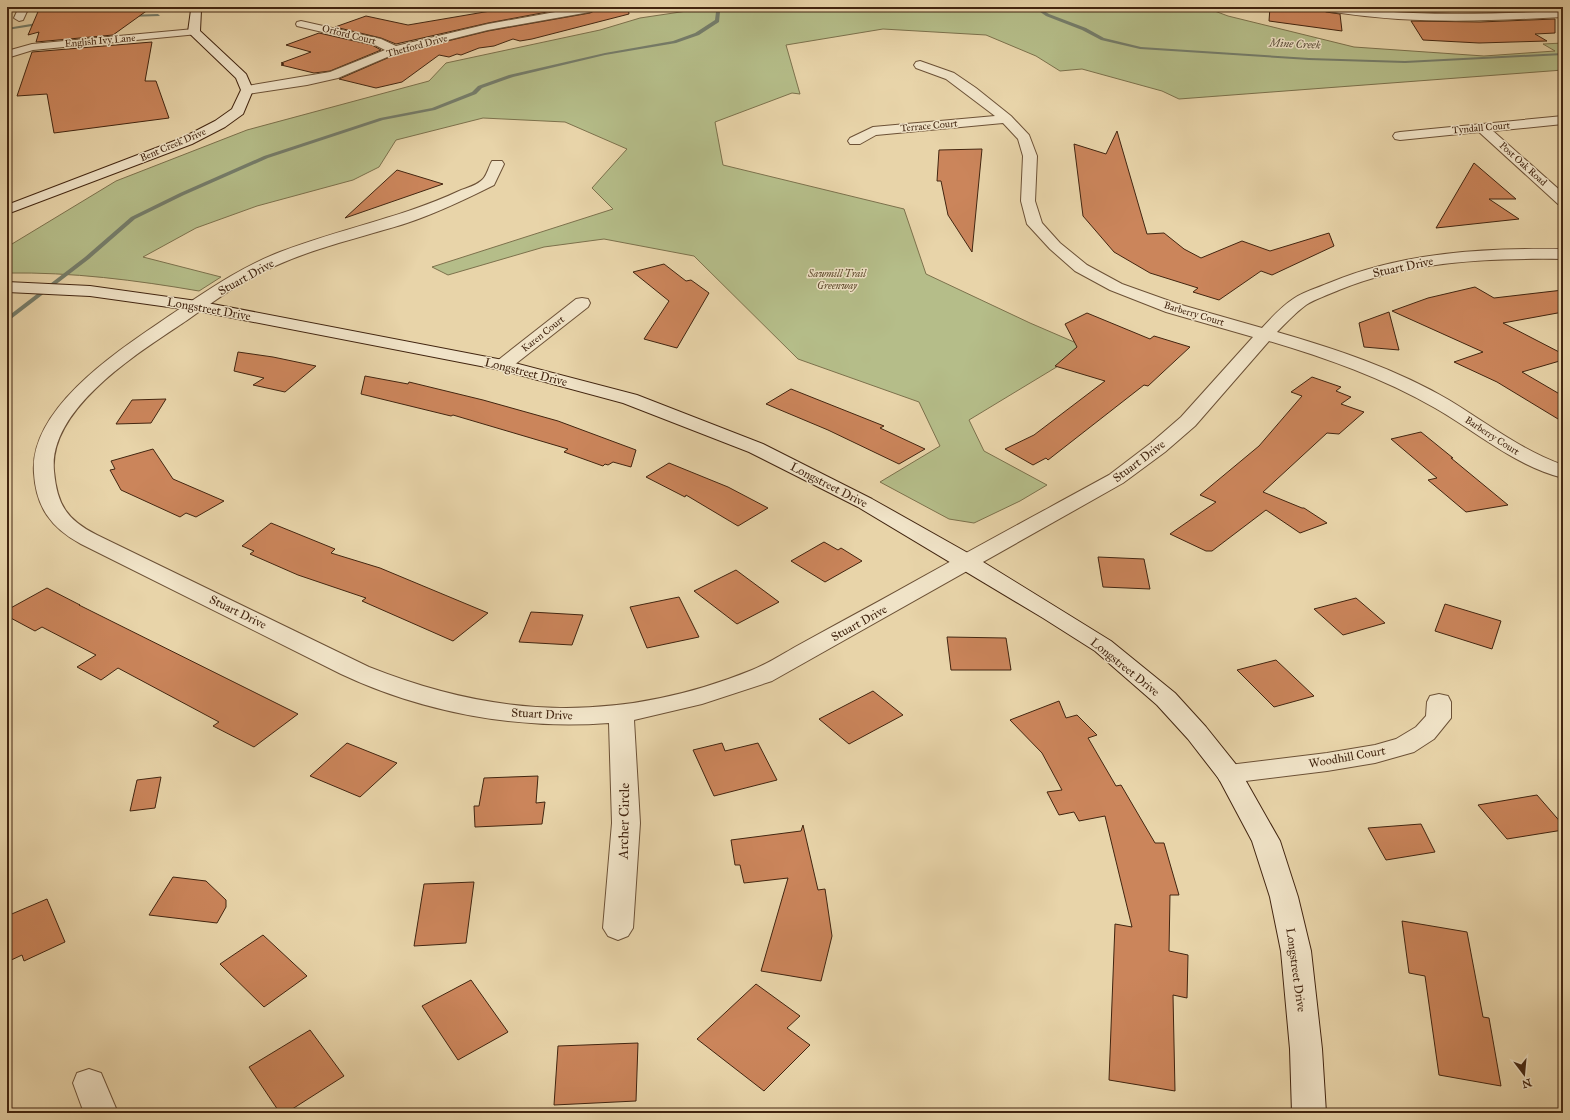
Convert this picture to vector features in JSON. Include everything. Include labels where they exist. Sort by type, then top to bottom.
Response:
[{"type":"street","points":[[19,18],[24,7]]},
{"type":"street","points":[[198,7],[196,10],[194,32],[242,77],[247,90]]},
{"type":"street","points":[[1324,7],[1393,16],[1432,18],[1476,18],[1563,14]]},
{"type":"street","name":"Thetford Drive","points":[[247,90],[279,87],[334,75],[395,50],[488,28],[590,9]]},
{"type":"street","name":"Orford Court","points":[[301,24],[377,41],[395,50]]},
{"type":"street","name":"English Ivy Lane","points":[[7,55],[32,47],[194,32]]},
{"type":"street","name":"Barberry Court","points":[[920,65],[950,76],[972,91],[1006,119],[1024,138],[1030,156],[1028,201],[1035,224],[1055,246],[1081,268],[1116,287],[1172,308],[1312,348],[1389,376],[1442,404],[1531,460],[1563,472]]},
{"type":"street","name":"Bent Creek Drive","points":[[7,210],[187,141],[220,124],[238,111],[247,90]]},
{"type":"street","name":"Terrace Court","points":[[855,141],[873,131],[1006,119]]},
{"type":"street","name":"Tyndall Court","points":[[1400,136],[1563,120]]},
{"type":"street","name":"Post Oak Road","points":[[1482,128],[1563,201]]},
{"type":"street","name":"Stuart Drive","points":[[497,164],[490,182],[452,201],[402,220],[325,241],[267,264],[197,306],[101,370],[80,388],[56,415],[43,437],[38,457],[39,476],[45,495],[62,522],[82,535],[120,555],[360,672],[420,695],[467,707],[515,714],[574,716],[621,714],[677,703],[716,692],[763,675],[1116,479],[1160,447],[1196,413],[1264,335],[1300,302],[1344,281],[1419,262],[1477,256],[1563,254]]},
{"type":"street","name":"Longstreet Drive","points":[[7,287],[90,291],[197,306],[503,365],[630,399],[756,448],[866,503],[967,562],[1103,646],[1166,699],[1197,733],[1229,774],[1266,841],[1284,897],[1296,951],[1306,1049],[1309,1113]]},
{"type":"street","name":"Karen Court","points":[[503,365],[582,303]]},
{"type":"street","name":"Woodhill Court","points":[[1229,774],[1327,762],[1375,754],[1405,746],[1425,733],[1438,718],[1439,702]]},
{"type":"street","name":"Archer Circle","points":[[618,928],[626,822],[624,748],[621,714]]},
{"type":"street","points":[[89,1083],[101,1113]]},
{"type":"green space","name":"Sawmill Trail Greenway","points":[[684,7],[1204,7],[1228,16],[1354,47],[1484,56],[1555,51],[1543,44],[1563,43],[1563,70],[1179,99],[1162,91],[1082,69],[1060,71],[1036,56],[986,35],[883,29],[786,45],[800,94],[792,93],[715,122],[723,165],[904,209],[926,274],[1030,323],[1088,348],[969,420],[984,451],[1047,485],[1020,501],[974,523],[949,519],[880,482],[940,446],[919,402],[798,359],[694,256],[604,239],[544,247],[448,275],[432,267],[613,209],[592,188],[627,149],[565,122],[483,118],[396,140],[379,167],[353,180],[257,206],[196,228],[143,257],[221,277],[199,291],[151,283],[79,275],[7,273],[7,247],[116,181],[247,130],[429,81],[446,63],[600,30],[640,18],[687,11]]},
{"type":"building","points":[[40,7],[152,7],[113,35],[36,42],[39,32],[28,35]]},
{"type":"building","points":[[514,7],[574,7],[488,23],[396,44],[381,38],[335,27],[366,16],[408,25]]},
{"type":"building","points":[[596,7],[628,7],[629,14],[532,39],[520,41],[513,39],[494,46],[479,48],[461,55],[457,54],[449,57],[439,55],[402,82],[376,88],[339,79],[399,53],[488,31],[590,13],[596,10]]},
{"type":"building","points":[[1270,7],[1318,7],[1326,12],[1340,14],[1342,31],[1269,21]]},
{"type":"building","points":[[1402,7],[1554,7],[1555,10],[1432,12],[1404,11]]},
{"type":"building","points":[[1555,19],[1555,33],[1535,34],[1547,41],[1479,43],[1423,40],[1411,21],[1480,22]]},
{"type":"building","points":[[319,33],[372,45],[381,50],[330,71],[314,73],[281,65],[284,64],[281,63],[311,52],[286,45]]},
{"type":"building","points":[[152,42],[145,81],[156,81],[169,118],[54,133],[47,94],[17,96],[32,52]]},
{"type":"building","points":[[1117,131],[1147,234],[1164,233],[1184,249],[1201,258],[1242,241],[1270,251],[1329,233],[1334,246],[1272,275],[1261,271],[1219,300],[1193,292],[1198,288],[1150,273],[1114,252],[1083,216],[1074,144],[1106,154]]},
{"type":"building","points":[[982,149],[972,252],[948,215],[941,181],[937,181],[939,150]]},
{"type":"building","points":[[1474,163],[1516,199],[1489,199],[1519,219],[1436,228]]},
{"type":"building","points":[[397,170],[443,184],[345,218]]},
{"type":"building","points":[[664,264],[686,281],[691,280],[709,293],[677,348],[644,339],[669,301],[633,272]]},
{"type":"building","points":[[1475,287],[1494,298],[1563,290],[1563,312],[1503,323],[1563,354],[1563,360],[1522,372],[1563,396],[1563,422],[1497,382],[1454,362],[1483,352],[1392,311],[1428,298]]},
{"type":"building","points":[[1389,312],[1399,350],[1364,347],[1359,323]]},
{"type":"building","points":[[1087,313],[1150,339],[1154,336],[1190,347],[1148,386],[1144,385],[1048,460],[1046,458],[1033,465],[1005,449],[1034,435],[1105,381],[1055,366],[1077,347],[1065,324]]},
{"type":"building","points":[[238,352],[273,357],[316,366],[285,392],[253,385],[264,378],[234,371]]},
{"type":"building","points":[[365,376],[408,384],[409,382],[483,400],[558,421],[636,450],[631,467],[613,462],[603,466],[564,452],[568,449],[453,415],[451,416],[361,394]]},
{"type":"building","points":[[1312,377],[1341,387],[1336,391],[1351,397],[1341,404],[1364,412],[1339,434],[1327,433],[1263,492],[1304,508],[1327,523],[1300,533],[1266,510],[1212,551],[1206,551],[1170,534],[1216,502],[1200,495],[1259,446],[1302,396],[1291,392]]},
{"type":"building","points":[[791,389],[884,426],[880,428],[925,449],[899,464],[828,430],[766,404]]},
{"type":"building","points":[[166,399],[151,423],[116,424],[132,400]]},
{"type":"building","points":[[1421,432],[1508,505],[1466,512],[1428,480],[1437,478],[1391,439]]},
{"type":"building","points":[[153,449],[173,479],[224,501],[196,517],[186,513],[180,517],[121,490],[110,470],[115,469],[111,461]]},
{"type":"building","points":[[669,463],[728,487],[768,508],[738,526],[686,495],[685,497],[646,477]]},
{"type":"building","points":[[271,523],[335,549],[331,553],[380,568],[488,613],[453,641],[362,601],[366,598],[298,575],[250,554],[254,551],[242,546]]},
{"type":"building","points":[[824,542],[838,550],[841,548],[862,561],[825,582],[791,561]]},
{"type":"building","points":[[1098,557],[1144,559],[1150,589],[1103,587]]},
{"type":"building","points":[[736,570],[779,602],[737,624],[694,591]]},
{"type":"building","points":[[47,588],[298,714],[254,747],[213,726],[219,722],[118,668],[101,680],[77,667],[96,655],[42,627],[35,631],[7,616],[7,610]]},
{"type":"building","points":[[679,597],[699,637],[647,648],[630,607]]},
{"type":"building","points":[[1356,598],[1385,623],[1343,635],[1314,609]]},
{"type":"building","points":[[1445,604],[1501,621],[1492,649],[1435,631]]},
{"type":"building","points":[[531,612],[583,615],[572,645],[519,642]]},
{"type":"building","points":[[947,637],[1006,638],[1011,670],[951,670]]},
{"type":"building","points":[[1276,660],[1314,696],[1274,707],[1237,670]]},
{"type":"building","points":[[873,691],[903,715],[849,744],[819,719]]},
{"type":"building","points":[[1059,701],[1066,718],[1077,715],[1097,735],[1088,738],[1116,786],[1121,785],[1155,843],[1164,843],[1179,895],[1170,895],[1169,951],[1188,955],[1187,998],[1173,995],[1175,1091],[1109,1080],[1115,924],[1132,927],[1105,816],[1079,821],[1074,812],[1059,815],[1047,792],[1062,790],[1042,753],[1010,720]]},
{"type":"building","points":[[347,743],[397,763],[360,797],[310,776]]},
{"type":"building","points":[[722,743],[725,751],[758,743],[777,780],[714,796],[693,750]]},
{"type":"building","points":[[538,776],[536,803],[545,802],[542,824],[475,827],[474,806],[479,806],[484,778]]},
{"type":"building","points":[[161,777],[155,808],[130,811],[137,780]]},
{"type":"building","points":[[1537,795],[1563,825],[1563,830],[1507,839],[1478,805]]},
{"type":"building","points":[[1421,824],[1435,852],[1386,860],[1368,828]]},
{"type":"building","points":[[803,825],[818,890],[825,889],[832,936],[821,981],[761,971],[788,878],[744,883],[740,865],[735,865],[731,840],[801,831]]},
{"type":"building","points":[[173,877],[206,881],[226,900],[226,907],[217,923],[149,915]]},
{"type":"building","points":[[474,882],[466,943],[414,946],[424,884]]},
{"type":"building","points":[[47,899],[65,942],[24,961],[22,955],[7,962],[7,916]]},
{"type":"building","points":[[1402,921],[1467,932],[1483,1017],[1489,1018],[1501,1086],[1439,1075],[1425,976],[1409,973]]},
{"type":"building","points":[[263,935],[307,976],[264,1007],[220,964]]},
{"type":"building","points":[[471,980],[508,1032],[458,1060],[422,1006]]},
{"type":"building","points":[[756,984],[800,1016],[787,1028],[810,1045],[764,1091],[697,1039]]},
{"type":"building","points":[[310,1030],[344,1076],[286,1113],[280,1113],[249,1067]]},
{"type":"building","points":[[638,1043],[636,1101],[554,1105],[558,1046]]},
{"type":"waterway","points":[[225,11],[326,7]]},
{"type":"waterway","points":[[331,7],[371,10],[415,7]]},
{"type":"waterway","points":[[7,320],[87,258],[133,218],[182,194],[266,157],[382,119],[433,109],[474,93],[480,87],[511,76],[605,54],[674,42],[697,34],[717,21],[718,12],[722,7]]},
{"type":"waterway","name":"Mine Creek","points":[[1035,7],[1041,12],[1084,29],[1102,39],[1140,48],[1309,59],[1405,62],[1563,54]]},
{"type":"waterway","points":[[128,16],[158,15]]},
{"type":"waterway","points":[[7,29],[43,23]]}]
